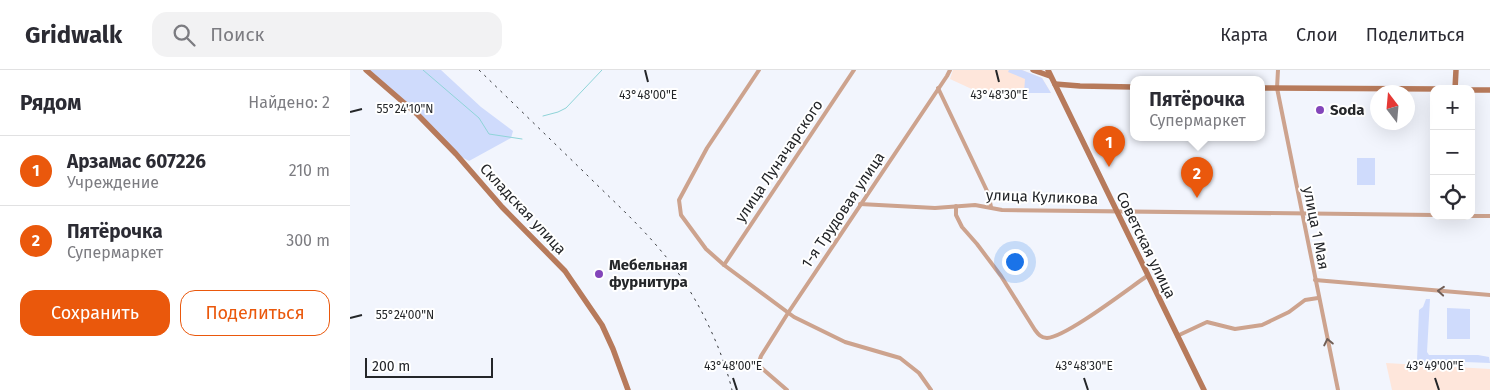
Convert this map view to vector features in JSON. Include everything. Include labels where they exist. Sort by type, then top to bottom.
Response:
[{"type":"street","name":"Складская улица","points":[[366,70],[418,115],[456,154],[502,207],[565,271],[602,326],[613,349],[628,390]]},
{"type":"street","points":[[759,70],[707,148],[680,200],[681,215],[706,249],[794,318],[845,342],[900,358],[919,373],[931,390]]},
{"type":"street","name":"улица Луначарского","points":[[724,265],[854,70]]},
{"type":"street","name":"1-я Трудовая улица","points":[[787,390],[758,365],[762,356],[788,313],[950,70]]},
{"type":"street","points":[[1033,70],[1049,73]]},
{"type":"street","name":"улица 1 Мая","points":[[1278,70],[1278,88],[1318,298],[1338,390]]},
{"type":"street","points":[[1455,85],[1456,70]]},
{"type":"street","name":"Советская улица","points":[[1049,73],[1204,390]]},
{"type":"street","points":[[1055,84],[1130,87]]},
{"type":"street","points":[[938,88],[988,193],[991,207]]},
{"type":"street","points":[[1265,88],[1430,89]]},
{"type":"street","points":[[1475,90],[1490,90]]},
{"type":"street","name":"улица Куликова","points":[[860,204],[935,208],[974,205],[1002,210],[1430,215]]},
{"type":"street","points":[[956,206],[956,215],[962,227],[978,244],[1001,276],[1040,336],[1045,338],[1053,337],[1071,327],[1147,276]]},
{"type":"street","points":[[1475,216],[1490,216]]},
{"type":"street","points":[[1315,280],[1490,295]]},
{"type":"street","points":[[1177,337],[1207,322],[1235,329],[1262,325],[1289,312],[1305,300],[1318,298]]},
{"type":"shaded area","points":[[369,70],[441,70],[481,107],[513,131],[511,138],[469,161],[456,154]]},
{"type":"shaded area","points":[[953,70],[1022,70],[1042,78],[1051,93],[976,91],[950,79]]},
{"type":"shaded area","points":[[1009,70],[1022,70],[1042,78],[1051,93],[1024,93],[1025,79],[1008,72]]},
{"type":"shaded area","points":[[1357,158],[1375,158],[1375,185],[1357,185]]},
{"type":"shaded area","points":[[1426,299],[1430,299],[1427,352],[1429,355],[1478,355],[1489,357],[1490,363],[1465,362],[1465,366],[1419,363],[1417,361],[1419,310],[1423,307]]},
{"type":"shaded area","points":[[1447,308],[1470,309],[1470,339],[1447,339]]},
{"type":"shaded area","points":[[1386,363],[1490,369],[1490,390],[1392,390]]},
{"type":"waterway","points":[[423,70],[479,118],[489,134],[522,139]]},
{"type":"waterway","points":[[543,116],[566,108],[602,70]]},
{"type":"railway","points":[[479,70],[634,222],[673,266],[695,299],[704,317],[721,354],[732,390]]},
{"type":"place","name":"Soda","points":[[1320,110]]},
{"type":"place","name":"Арзамас 607226","points":[[1109,167]]},
{"type":"place","name":"Пятёрочка","points":[[1197,198]]},
{"type":"place","name":"Мебельная фурнитура","points":[[599,274]]}]
